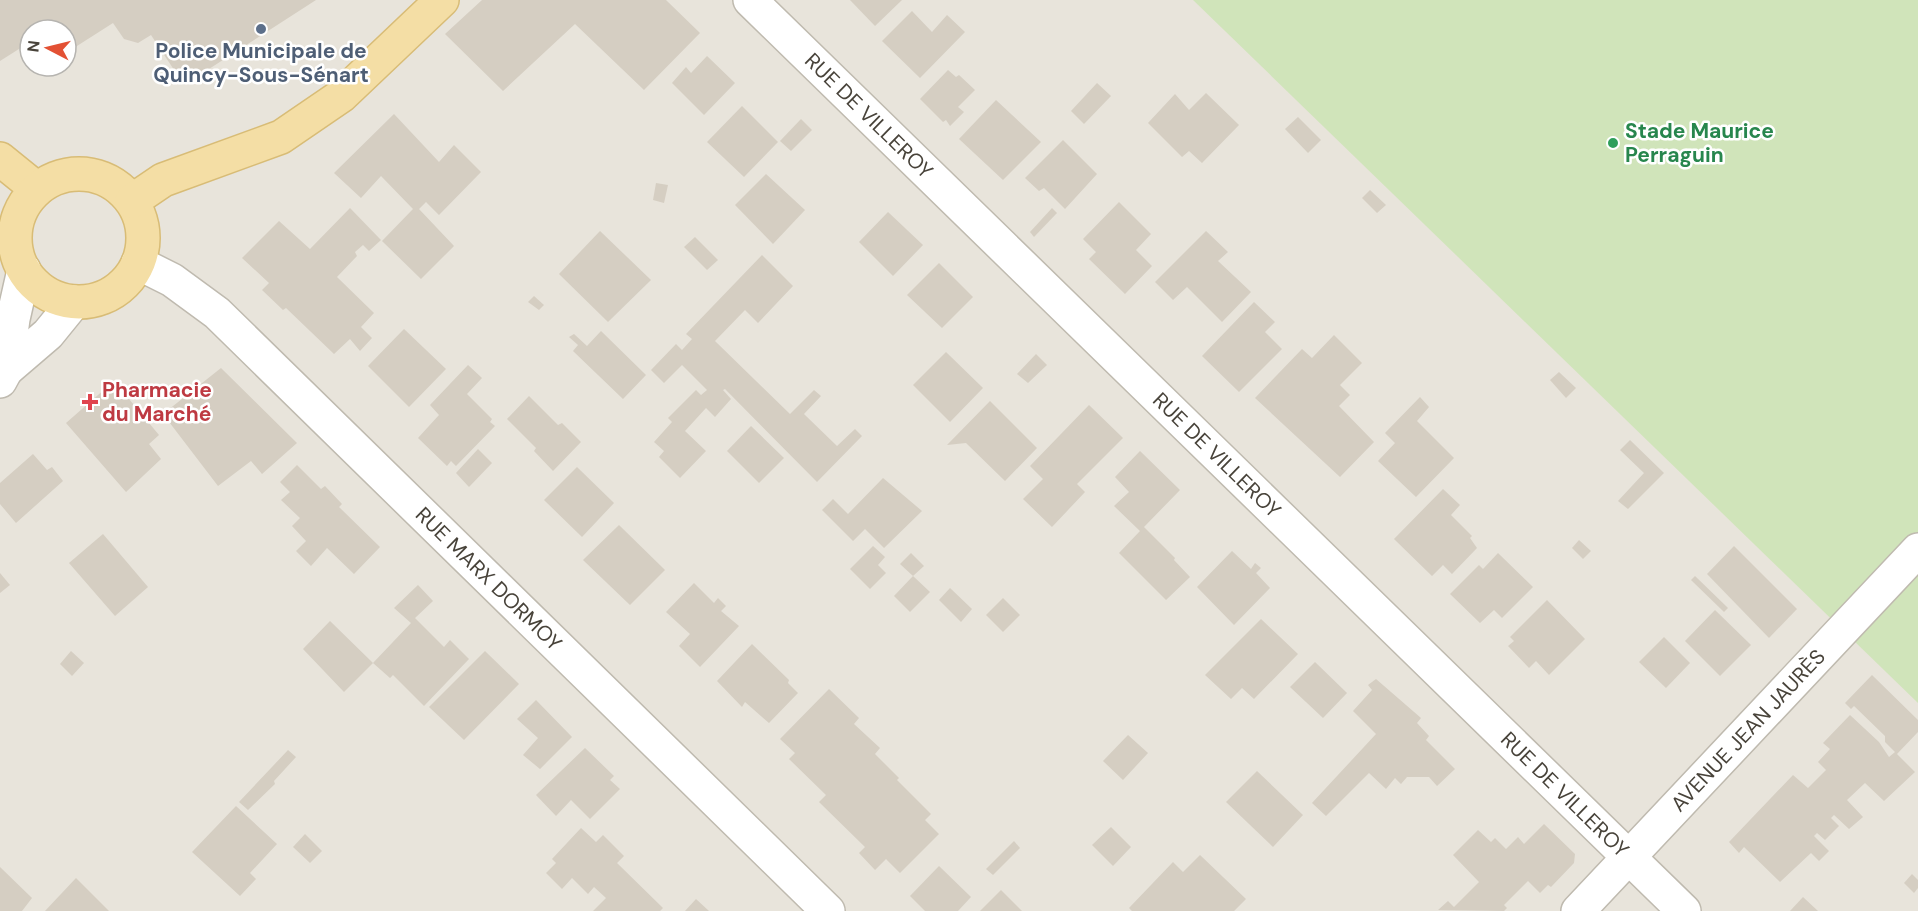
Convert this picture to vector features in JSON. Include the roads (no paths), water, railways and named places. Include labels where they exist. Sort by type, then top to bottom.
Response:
[{"type":"main road","points":[[132,201],[164,180],[281,137],[341,96],[442,0]]},
{"type":"main road","points":[[0,159],[37,189]]},
{"type":"main road","points":[[76,173],[87,174],[98,176],[117,186],[132,201],[141,220],[144,242],[138,263],[128,280],[112,293],[94,300],[74,302],[54,297],[38,286],[24,270],[16,249],[16,227],[24,206],[37,189],[56,178],[76,173]]},
{"type":"street","name":"RUE DE VILLEROY","points":[[750,0],[1684,911]]},
{"type":"street","name":"RUE MARX DORMOY","points":[[138,263],[172,280],[217,313],[828,911]]},
{"type":"street","points":[[3,376],[24,270]]},
{"type":"street","points":[[3,376],[48,334],[74,302]]},
{"type":"street","name":"AVENUE JEAN JAURÈS","points":[[1578,911],[1918,550]]},
{"type":"place","name":"Police Municipale de Quincy-Sous-Sénart","points":[[261,29]]},
{"type":"place","name":"Stade Maurice Perraguin","points":[[1613,143]]},
{"type":"place","name":"Pharmacie du Marché","points":[[90,402]]}]
